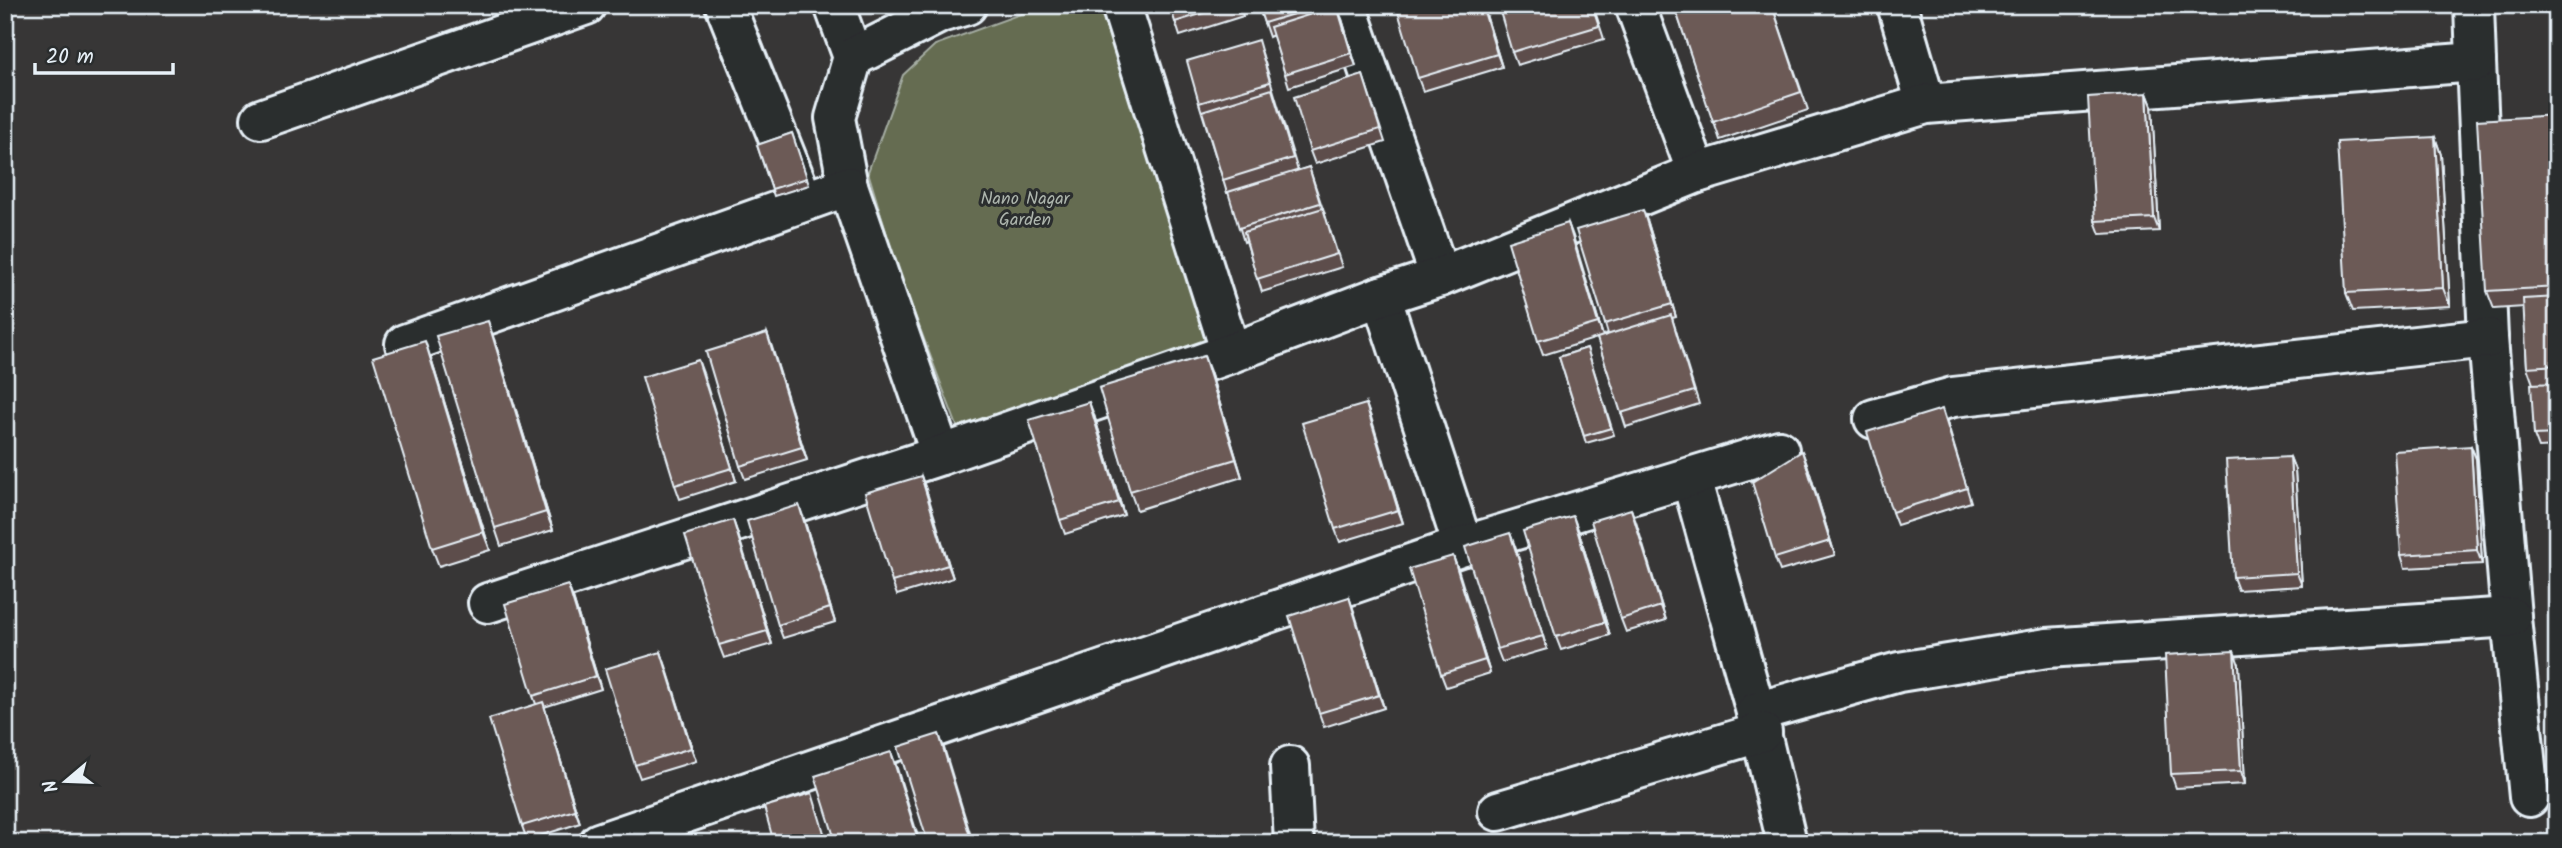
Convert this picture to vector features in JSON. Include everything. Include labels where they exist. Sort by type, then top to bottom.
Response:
[{"type":"street","points":[[261,120],[586,5]]},
{"type":"street","points":[[725,5],[804,202]]},
{"type":"street","points":[[834,5],[853,57],[835,118],[848,186],[941,454]]},
{"type":"street","points":[[853,57],[940,13],[967,5]]},
{"type":"street","points":[[1121,5],[1231,352]]},
{"type":"street","points":[[1346,5],[1440,277]]},
{"type":"street","points":[[1635,5],[1697,173]]},
{"type":"street","points":[[1897,5],[1926,104]]},
{"type":"street","points":[[2474,5],[2488,338],[2529,797]]},
{"type":"street","points":[[488,603],[941,454],[1231,352],[1440,277],[1697,173],[1926,104],[2476,62]]},
{"type":"street","points":[[405,344],[848,186]]},
{"type":"street","points":[[1381,296],[1463,546]]},
{"type":"street","points":[[1874,419],[1953,397],[2488,338]]},
{"type":"street","points":[[599,843],[1463,546],[1779,450]]},
{"type":"street","points":[[1691,478],[1759,722],[1787,843]]},
{"type":"street","points":[[1498,811],[1899,672],[2047,649],[2511,617]]},
{"type":"street","points":[[1290,766],[1294,843]]},
{"type":"green space","name":"Nano Nagar Garden","points":[[1054,5],[1105,5],[1215,344],[960,434],[897,268],[868,172],[903,75],[935,45],[1026,12]]},
{"type":"building","points":[[1170,5],[1230,5],[1175,22]]},
{"type":"building","points":[[1258,5],[1323,5],[1264,23]]},
{"type":"building","points":[[1396,5],[1482,5],[1497,54],[1418,78]]},
{"type":"building","points":[[1498,5],[1592,5],[1599,26],[1512,52]]},
{"type":"building","points":[[1674,5],[1772,5],[1801,92],[1713,122]]},
{"type":"building","points":[[1337,6],[1351,53],[1285,74],[1270,27]]},
{"type":"building","points":[[1258,40],[1270,82],[1199,103],[1187,61]]},
{"type":"building","points":[[1363,75],[1380,129],[1310,151],[1294,97]]},
{"type":"building","points":[[1272,89],[1293,158],[1223,180],[1202,111]]},
{"type":"building","points":[[2147,93],[2154,218],[2095,221],[2088,97]]},
{"type":"building","points":[[2557,115],[2557,287],[2487,291],[2477,120]]},
{"type":"building","points":[[792,133],[807,178],[772,189],[757,145]]},
{"type":"building","points":[[2435,137],[2443,288],[2346,293],[2337,142]]},
{"type":"building","points":[[1309,167],[1320,203],[1239,228],[1228,192]]},
{"type":"building","points":[[1323,208],[1337,254],[1257,279],[1244,232]]},
{"type":"building","points":[[1643,210],[1672,304],[1605,324],[1576,230]]},
{"type":"building","points":[[1568,223],[1598,323],[1538,341],[1508,242]]},
{"type":"building","points":[[2557,297],[2557,365],[2527,367],[2523,299]]},
{"type":"building","points":[[1671,315],[1694,391],[1621,413],[1597,338]]},
{"type":"building","points":[[488,321],[546,512],[495,528],[436,336]]},
{"type":"building","points":[[767,333],[802,447],[740,466],[706,352]]},
{"type":"building","points":[[425,341],[483,532],[432,548],[373,357]]},
{"type":"building","points":[[1587,348],[1611,428],[1584,436],[1559,357]]},
{"type":"building","points":[[1204,356],[1236,459],[1130,491],[1099,388]]},
{"type":"building","points":[[698,360],[732,468],[675,485],[642,377]]},
{"type":"building","points":[[2557,383],[2557,434],[2534,435],[2531,384]]},
{"type":"building","points":[[1089,402],[1119,502],[1060,520],[1029,420]]},
{"type":"building","points":[[1366,404],[1398,510],[1335,529],[1302,423]]},
{"type":"building","points":[[1942,409],[1967,488],[1892,512],[1867,432]]},
{"type":"building","points":[[2471,446],[2477,550],[2401,555],[2394,451]]},
{"type":"building","points":[[1802,451],[1830,541],[1775,558],[1752,482]]},
{"type":"building","points":[[2290,457],[2297,573],[2233,577],[2226,460]]},
{"type":"building","points":[[921,476],[948,565],[892,582],[865,493]]},
{"type":"building","points":[[799,505],[830,608],[778,625],[747,521]]},
{"type":"building","points":[[1631,509],[1661,606],[1621,619],[1591,521]]},
{"type":"building","points":[[1573,516],[1605,622],[1556,637],[1523,531]]},
{"type":"building","points":[[733,520],[767,631],[719,645],[685,535]]},
{"type":"building","points":[[1510,533],[1543,636],[1497,649],[1465,547]]},
{"type":"building","points":[[1453,556],[1485,660],[1441,674],[1409,569]]},
{"type":"building","points":[[568,585],[596,676],[533,696],[505,604]]},
{"type":"building","points":[[1349,597],[1379,695],[1319,713],[1289,616]]},
{"type":"building","points":[[2234,651],[2241,771],[2171,774],[2165,655]]},
{"type":"building","points":[[661,652],[691,748],[635,765],[605,669]]},
{"type":"building","points":[[543,702],[575,810],[522,826],[489,719]]},
{"type":"building","points":[[939,734],[972,843],[928,843],[898,747]]},
{"type":"building","points":[[891,752],[919,843],[836,843],[815,776]]},
{"type":"building","points":[[812,793],[827,843],[774,843],[764,807]]}]
